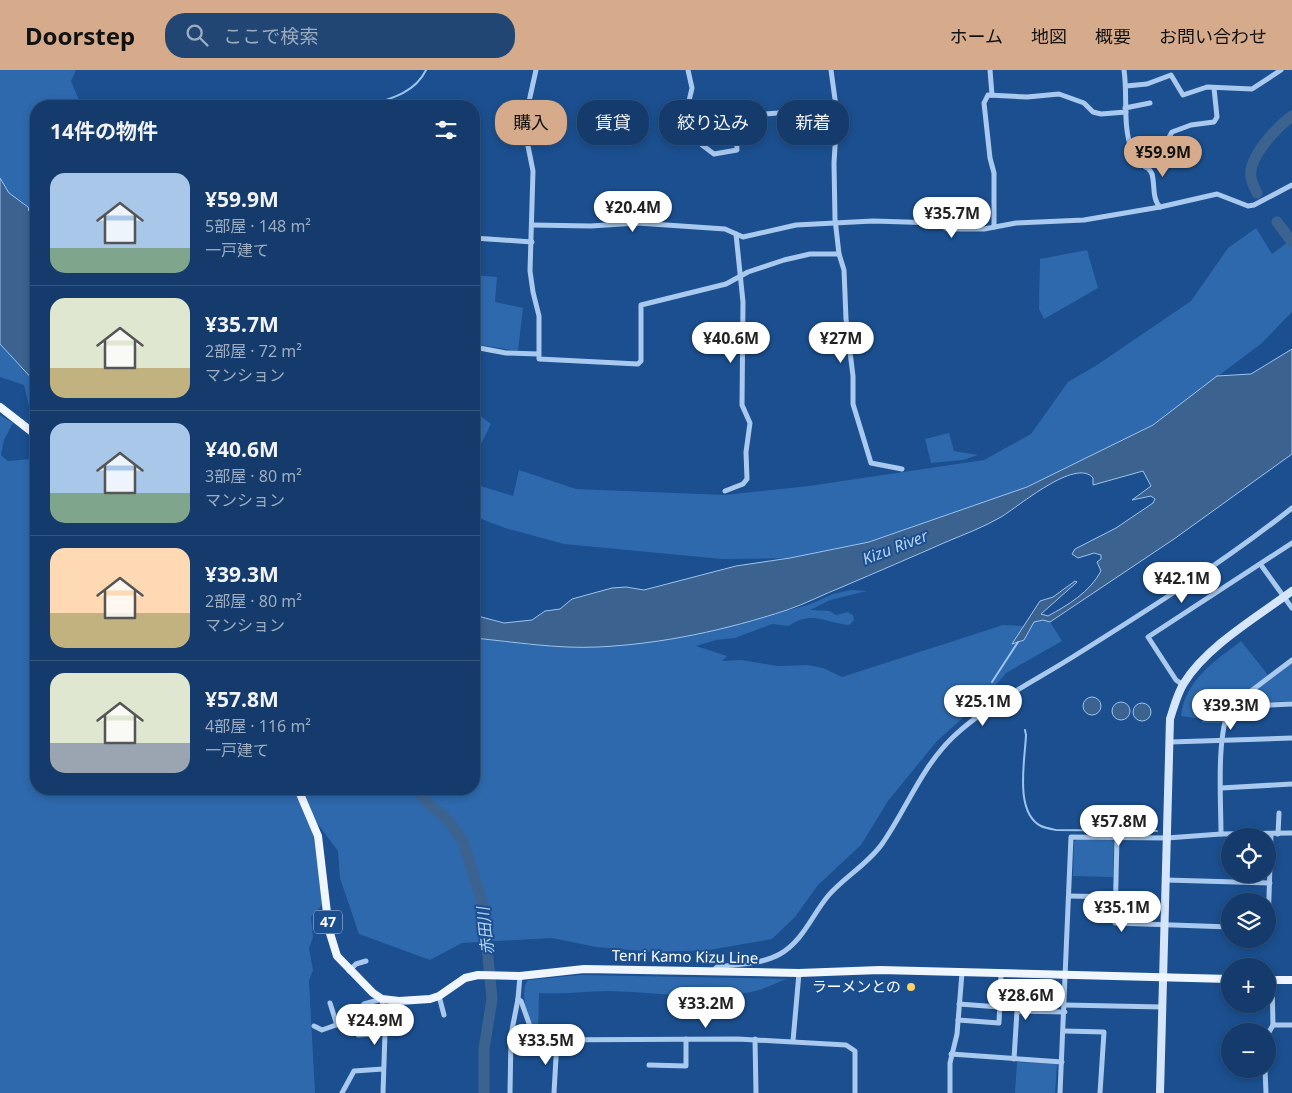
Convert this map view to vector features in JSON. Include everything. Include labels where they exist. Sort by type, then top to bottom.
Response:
[{"type":"main road","points":[[0,407],[30,430]]},
{"type":"main road","name":"47","points":[[301,795],[318,836],[329,930],[337,956],[350,971],[382,999]]},
{"type":"main road","name":"Tenri Kamo Kizu Line","points":[[382,999],[422,1000],[439,996],[456,982],[478,976],[520,976],[584,969],[799,973],[840,970],[1221,979]]},
{"type":"main road","points":[[1276,980],[1292,980]]},
{"type":"street","points":[[536,70],[526,115],[525,131],[533,171],[530,271],[539,316],[539,358],[638,364],[641,361],[641,305],[726,284],[741,275],[810,254],[839,254]]},
{"type":"street","points":[[688,70],[692,88],[689,100]]},
{"type":"street","points":[[831,70],[835,100]]},
{"type":"street","points":[[990,70],[992,95]]},
{"type":"street","points":[[1124,70],[1126,86],[1124,94],[1132,152],[1152,176],[1156,203],[1160,207]]},
{"type":"street","points":[[1126,86],[1147,84],[1171,74],[1183,95],[1207,87],[1252,89],[1281,70]]},
{"type":"street","points":[[1145,166],[1164,146],[1172,132],[1178,128],[1214,122],[1218,117],[1214,88]]},
{"type":"street","points":[[994,227],[994,173],[990,158],[984,103],[988,95],[1027,97],[1058,94],[1084,103],[1093,112],[1101,114],[1126,110],[1150,103]]},
{"type":"street","points":[[702,145],[714,154],[737,150],[737,145]]},
{"type":"street","points":[[835,145],[836,224],[839,254],[844,270],[846,319],[853,376],[853,404],[871,462],[902,469]]},
{"type":"street","points":[[532,226],[591,226],[637,222],[724,229],[743,237],[796,225],[873,222],[938,223],[947,229],[984,230],[1042,221],[1084,220],[1160,207],[1217,194],[1248,206],[1254,205],[1292,185]]},
{"type":"street","points":[[726,491],[743,484],[747,479],[746,452],[750,424],[742,405],[741,275],[736,234]]},
{"type":"street","points":[[480,238],[532,242]]},
{"type":"street","points":[[480,347],[506,353],[538,354]]},
{"type":"street","points":[[713,971],[718,967],[778,956],[790,947],[801,935],[828,896],[876,852],[925,769],[966,726],[1020,688],[1079,653],[1259,534],[1292,508]]},
{"type":"street","points":[[1182,684],[1176,680],[1148,637],[1292,543]]},
{"type":"street","points":[[1260,565],[1292,608]]},
{"type":"street","points":[[1160,1093],[1170,719],[1182,684],[1194,668],[1214,650],[1292,591]]},
{"type":"street","points":[[1221,828],[1223,741],[1225,722],[1230,707],[1292,660]]},
{"type":"street","points":[[1230,707],[1292,704]]},
{"type":"street","points":[[1170,742],[1292,738]]},
{"type":"street","points":[[1222,788],[1292,784]]},
{"type":"street","points":[[1279,813],[1278,834],[1292,833]]},
{"type":"street","points":[[1060,1093],[1067,976],[1071,837],[1168,838],[1221,834]]},
{"type":"street","points":[[1117,837],[1115,923],[1221,927]]},
{"type":"street","points":[[1166,880],[1221,882]]},
{"type":"street","points":[[1270,883],[1270,893]]},
{"type":"street","points":[[1069,896],[1116,897]]},
{"type":"street","points":[[350,971],[356,964],[366,961]]},
{"type":"street","points":[[793,1041],[799,973]]},
{"type":"street","points":[[950,1093],[948,1085],[951,1054],[958,1020],[962,973]]},
{"type":"street","points":[[958,1020],[999,1023],[1001,974]]},
{"type":"street","points":[[510,1093],[511,1035],[518,1000],[520,976]]},
{"type":"street","points":[[439,996],[444,1015]]},
{"type":"street","points":[[314,1026],[322,1030],[337,1025],[347,1021],[364,1004],[382,999],[385,1033],[383,1093]]},
{"type":"street","points":[[518,1000],[521,1001],[535,1040],[756,1039],[846,1044],[854,1049],[855,1093]]},
{"type":"street","points":[[330,1003],[337,1025]]},
{"type":"street","points":[[959,1004],[999,1007]]},
{"type":"street","points":[[1065,1005],[1162,1008]]},
{"type":"street","points":[[1014,1059],[1017,1011],[1065,1012]]},
{"type":"street","points":[[1276,1025],[1292,1025]]},
{"type":"street","points":[[1064,1031],[1104,1032],[1100,1093]]},
{"type":"street","points":[[358,1035],[385,1033]]},
{"type":"street","points":[[649,1065],[686,1066],[686,1039]]},
{"type":"street","points":[[756,1039],[756,1093]]},
{"type":"street","points":[[554,1093],[557,1040]]},
{"type":"street","points":[[951,1054],[1062,1062]]},
{"type":"street","points":[[342,1093],[354,1072],[384,1069]]},
{"type":"street","points":[[1265,1078],[1266,1093]]},
{"type":"shaded area","points":[[0,70],[76,70],[71,81],[79,100],[30,100],[30,212],[28,207],[9,193],[0,178]]},
{"type":"shaded area","points":[[1256,228],[1272,254],[1292,239],[1292,312],[1262,343],[1153,425],[1027,487],[869,542],[790,558],[722,559],[564,544],[505,528],[480,518],[480,486],[513,496],[519,470],[576,489],[725,495],[809,486],[984,460],[1031,434],[1068,382],[1097,365],[1191,301],[1228,248]]},
{"type":"shaded area","points":[[1087,250],[1098,288],[1044,319],[1039,309],[1040,259]]},
{"type":"shaded area","points":[[480,276],[497,277],[495,302],[523,308],[518,351],[480,345]]},
{"type":"shaded area","points":[[0,344],[30,376],[30,410],[24,385],[0,377]]},
{"type":"shaded area","points":[[0,415],[13,423],[4,440],[1,455],[8,461],[30,459],[30,795],[297,795],[313,833],[323,904],[311,917],[313,937],[309,948],[313,970],[309,981],[315,1093],[0,1093]]},
{"type":"shaded area","points":[[480,416],[491,424],[480,446]]},
{"type":"shaded area","points":[[949,433],[954,451],[978,455],[963,460],[931,463],[925,439]]},
{"type":"shaded area","points":[[851,590],[867,591],[830,600],[810,610],[830,611],[836,615],[848,612],[853,615],[854,620],[849,625],[812,618],[797,621],[789,626],[772,624],[735,638],[716,640],[696,646],[727,656],[722,661],[741,660],[778,666],[808,665],[823,668],[842,677],[1003,625],[1024,626],[1013,644],[1024,640],[1034,622],[1043,620],[1050,622],[1062,641],[1006,673],[983,700],[937,741],[888,801],[861,845],[818,885],[795,917],[772,939],[709,950],[655,952],[596,947],[552,938],[462,943],[430,960],[359,934],[340,878],[338,851],[314,819],[304,795],[480,795],[480,639],[533,645],[740,624],[811,604],[833,594]]},
{"type":"shaded area","points":[[1241,641],[1268,675],[1230,706],[1212,693],[1203,710],[1223,716],[1222,723],[1202,723],[1202,719],[1181,716],[1188,692],[1203,672]]},
{"type":"shaded area","points":[[1292,663],[1292,701],[1249,703],[1247,697]]},
{"type":"shaded area","points":[[1077,839],[1114,840],[1113,877],[1073,876],[1074,842]]},
{"type":"shaded area","points":[[580,975],[787,979],[756,991],[733,995],[697,996],[608,991],[539,993],[538,1038],[528,1018],[524,1000],[525,985],[528,980]]},
{"type":"shaded area","points":[[1017,1062],[1057,1064],[1055,1093],[1015,1093]]},
{"type":"water","points":[[0,178],[9,193],[28,207],[30,212],[30,376],[0,344]]},
{"type":"water","name":"Kizu River","points":[[1292,349],[1292,454],[1174,539],[1050,622],[1043,620],[1034,622],[1024,640],[1012,644],[1040,601],[1053,597],[1075,581],[1077,582],[1041,614],[1048,616],[1085,592],[1101,571],[1097,562],[1101,559],[1101,555],[1094,553],[1078,558],[1072,554],[1075,549],[1116,528],[1153,503],[1155,499],[1151,496],[1132,500],[1151,486],[1143,471],[1093,485],[1093,478],[1085,473],[1061,478],[988,524],[794,608],[717,630],[646,643],[598,647],[552,646],[480,639],[480,617],[504,623],[532,620],[545,611],[560,609],[572,599],[612,588],[626,587],[644,590],[736,566],[790,558],[869,542],[1027,487],[1153,425],[1217,376],[1251,374]]},
{"type":"water","points":[[1092,697],[1098,700],[1101,706],[1098,712],[1092,715],[1086,712],[1083,706],[1086,700]]},
{"type":"water","points":[[1121,702],[1127,705],[1130,711],[1127,717],[1121,720],[1115,717],[1112,711],[1115,705]]},
{"type":"water","points":[[1142,703],[1148,706],[1151,712],[1148,718],[1142,721],[1136,718],[1133,712],[1136,706]]},
{"type":"waterway","points":[[386,100],[409,90],[426,70]]},
{"type":"waterway","points":[[1257,193],[1251,178],[1251,170],[1258,152],[1271,135],[1292,116]]},
{"type":"waterway","points":[[1277,222],[1292,242]]},
{"type":"waterway","points":[[992,682],[1018,642]]},
{"type":"waterway","points":[[1025,730],[1024,798],[1027,809],[1033,819],[1041,826],[1056,830],[1157,831]]},
{"type":"waterway","name":"赤田川","points":[[421,795],[448,820],[463,841],[483,905],[492,999],[484,1049],[484,1093]]},
{"type":"place","name":"ラーメンとの","points":[[911,987]]}]
